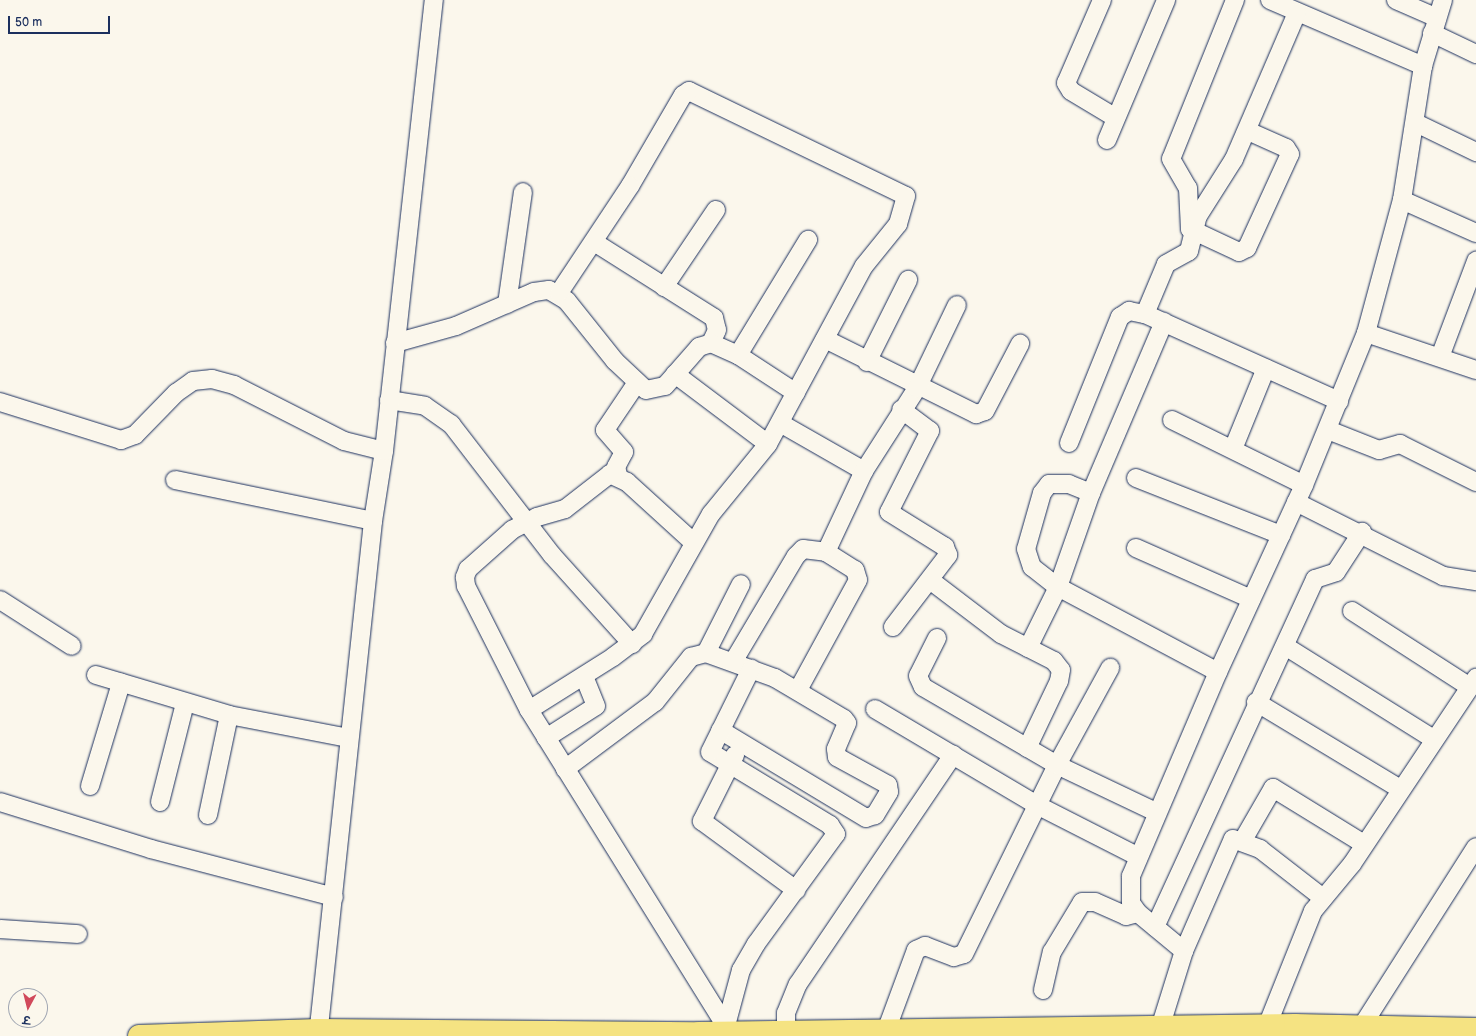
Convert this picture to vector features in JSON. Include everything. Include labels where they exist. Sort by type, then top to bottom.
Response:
[{"type":"main road","points":[[139,1036],[318,1033],[606,1034],[725,1029],[808,1034],[886,1031],[919,1033],[1012,1033],[1267,1026],[1374,1030],[1476,1028]]},
{"type":"street","points":[[318,1033],[334,897],[348,738],[373,521],[384,451],[434,0]]},
{"type":"street","points":[[1102,0],[1066,83],[1071,92],[1116,118]]},
{"type":"street","points":[[1107,140],[1166,0]]},
{"type":"street","points":[[1235,0],[1172,153],[1171,159],[1188,188],[1190,229],[1239,252],[1247,248],[1290,154],[1286,148],[1248,131]]},
{"type":"street","points":[[1270,0],[1297,13],[1423,66]]},
{"type":"street","points":[[1396,0],[1476,54]]},
{"type":"street","points":[[1184,951],[1138,913],[1131,902],[1129,886],[1138,856],[1156,812],[1251,599],[1304,485],[1328,430],[1366,333],[1402,200],[1416,123],[1423,66],[1443,0]]},
{"type":"street","points":[[1145,314],[1161,272],[1172,260],[1186,255],[1198,216],[1248,131],[1297,13]]},
{"type":"street","points":[[529,710],[632,644],[655,616],[694,542],[711,514],[768,444],[864,266],[898,224],[906,196],[696,92],[683,94],[594,242],[559,293]]},
{"type":"street","points":[[1416,123],[1476,152]]},
{"type":"street","points":[[506,304],[523,192]]},
{"type":"street","points":[[1402,200],[1476,233]]},
{"type":"street","points":[[664,287],[716,210]]},
{"type":"street","points":[[738,355],[808,240]]},
{"type":"street","points":[[594,242],[714,318],[717,330],[711,343]]},
{"type":"street","points":[[1440,357],[1476,261]]},
{"type":"street","points":[[867,362],[908,280]]},
{"type":"street","points":[[395,343],[456,326],[534,292],[559,293],[636,384],[655,390],[675,374],[700,347],[711,343],[738,355],[796,393]]},
{"type":"street","points":[[826,552],[864,471],[901,409],[917,388],[957,306]]},
{"type":"street","points":[[1069,443],[1120,317],[1129,311],[1145,314],[1164,322],[1339,401]]},
{"type":"street","points":[[1028,648],[1058,587],[1091,494],[1164,322]]},
{"type":"street","points":[[1366,333],[1476,370]]},
{"type":"street","points":[[825,339],[917,388],[981,414],[1020,344]]},
{"type":"street","points":[[1233,449],[1266,368]]},
{"type":"street","points":[[675,374],[768,444]]},
{"type":"street","points":[[0,402],[121,440],[135,435],[181,389],[193,381],[212,379],[234,385],[344,441],[384,451]]},
{"type":"street","points":[[636,384],[604,430],[624,452],[616,467],[618,475],[694,542]]},
{"type":"street","points":[[389,400],[438,412],[451,424],[526,522],[632,644]]},
{"type":"street","points":[[893,627],[930,580],[948,551],[889,512],[930,431],[901,409]]},
{"type":"street","points":[[1172,420],[1304,485]]},
{"type":"street","points":[[780,423],[864,471]]},
{"type":"street","points":[[1328,430],[1379,450],[1400,444],[1476,482]]},
{"type":"street","points":[[618,475],[602,478],[565,509],[526,522],[468,569],[465,577],[466,586],[529,710],[725,1029]]},
{"type":"street","points":[[1136,478],[1281,535]]},
{"type":"street","points":[[175,480],[373,521]]},
{"type":"street","points":[[1091,494],[1059,481],[1049,484],[1042,493],[1028,538],[1026,559],[1032,568],[1058,587],[1218,672]]},
{"type":"street","points":[[1296,502],[1362,532],[1443,576],[1455,580],[1474,575]]},
{"type":"street","points":[[1155,927],[1256,702],[1315,579],[1336,572],[1362,532]]},
{"type":"street","points":[[1136,548],[1251,599]]},
{"type":"street","points":[[733,662],[796,556],[803,549],[826,552],[855,570],[858,580],[798,690]]},
{"type":"street","points":[[930,580],[969,611],[1028,648],[1054,662],[1061,670],[1060,681],[1027,748]]},
{"type":"street","points":[[706,653],[741,584]]},
{"type":"street","points":[[0,600],[72,646]]},
{"type":"street","points":[[1267,1026],[1301,934],[1323,898],[1364,844],[1433,739],[1473,682],[1352,611]]},
{"type":"street","points":[[937,638],[918,681],[1057,765],[1156,812]]},
{"type":"street","points":[[1284,646],[1433,739]]},
{"type":"street","points":[[565,769],[655,702],[691,657],[706,653],[752,669],[798,690],[844,718],[847,723],[836,749],[838,757],[890,787],[875,815],[866,818],[720,730]]},
{"type":"street","points":[[886,1031],[916,950],[926,946],[954,957],[964,954],[1057,765],[1110,668]]},
{"type":"street","points":[[725,1029],[741,970],[756,944],[834,840],[835,830],[710,752],[752,669]]},
{"type":"street","points":[[96,675],[229,715],[348,738]]},
{"type":"street","points":[[546,738],[596,706],[584,676]]},
{"type":"street","points":[[90,786],[121,683]]},
{"type":"street","points":[[1256,702],[1400,789]]},
{"type":"street","points":[[160,802],[185,703]]},
{"type":"street","points":[[875,709],[1037,805],[1138,856]]},
{"type":"street","points":[[208,815],[229,715]]},
{"type":"street","points":[[741,743],[702,821],[796,890]]},
{"type":"street","points":[[786,1032],[786,1013],[798,984],[953,755]]},
{"type":"street","points":[[1242,840],[1273,788],[1364,844]]},
{"type":"street","points":[[0,802],[151,849],[334,897]]},
{"type":"street","points":[[1150,1030],[1229,844],[1233,840],[1242,840],[1280,864],[1323,898]]},
{"type":"street","points":[[1374,1030],[1476,847]]},
{"type":"street","points":[[1043,990],[1052,952],[1082,902],[1095,902],[1126,916],[1138,913]]},
{"type":"street","points":[[0,929],[78,934]]}]
